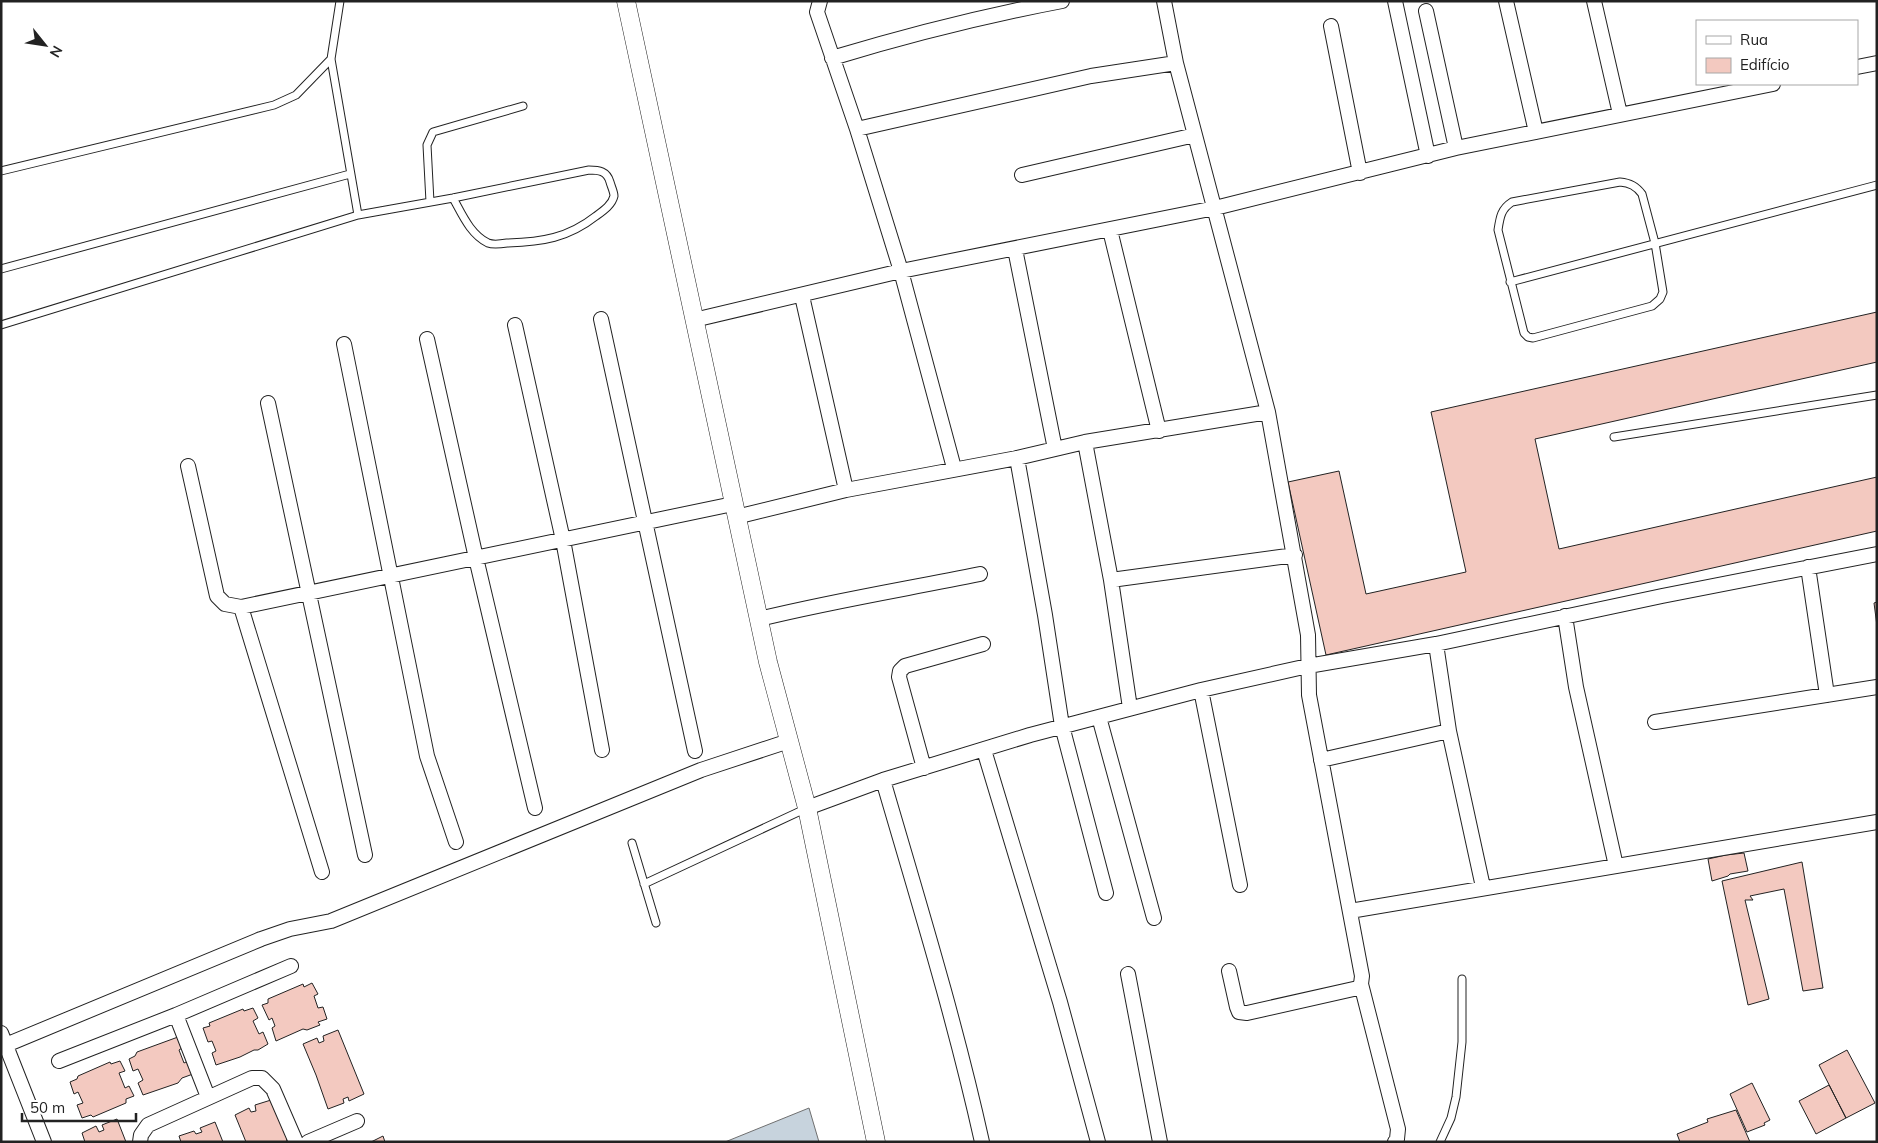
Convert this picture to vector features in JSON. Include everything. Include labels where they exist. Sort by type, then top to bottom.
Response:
[{"type":"street","points":[[626,1],[759,619],[807,808],[876,1142]]},
{"type":"street","points":[[820,1],[817,12],[857,129],[902,271],[954,468]]},
{"type":"street","points":[[832,58],[904,36],[970,19],[1062,1]]},
{"type":"street","points":[[1164,1],[1176,63],[1268,412],[1308,635],[1309,695],[1362,976],[1361,984],[1398,1128],[1397,1139],[1394,1142]]},
{"type":"street","points":[[1395,1],[1428,156]]},
{"type":"street","points":[[1506,1],[1536,132]]},
{"type":"street","points":[[1594,1],[1620,114]]},
{"type":"street","points":[[1426,11],[1456,148]]},
{"type":"street","points":[[1331,26],[1360,173]]},
{"type":"street","points":[[857,129],[1091,76],[1176,63]]},
{"type":"street","points":[[1858,67],[1877,63]]},
{"type":"street","points":[[694,320],[902,271],[1215,208],[1456,148],[1768,85]]},
{"type":"street","points":[[1022,175],[1195,135]]},
{"type":"street","points":[[1110,230],[1159,430]]},
{"type":"street","points":[[1015,249],[1055,449]]},
{"type":"street","points":[[802,296],[846,490]]},
{"type":"street","points":[[601,319],[696,751]]},
{"type":"street","points":[[515,325],[563,540],[602,750]]},
{"type":"street","points":[[427,339],[535,808]]},
{"type":"street","points":[[344,344],[427,756],[456,842]]},
{"type":"street","points":[[268,403],[365,855]]},
{"type":"street","points":[[188,466],[217,596],[226,604],[241,607],[646,522],[735,511],[954,468],[1017,458],[1086,442],[1268,412]]},
{"type":"street","points":[[1086,442],[1111,580],[1130,708]]},
{"type":"street","points":[[1017,458],[1046,615],[1062,726],[1106,893]]},
{"type":"street","points":[[807,808],[883,780],[1062,726],[1099,718],[1201,690],[1308,666],[1436,644],[1565,616],[1877,554]]},
{"type":"street","points":[[1111,580],[1295,555]]},
{"type":"street","points":[[1808,567],[1827,695]]},
{"type":"street","points":[[759,619],[824,603],[980,574]]},
{"type":"street","points":[[241,607],[322,872]]},
{"type":"street","points":[[1565,616],[1576,688],[1616,866]]},
{"type":"street","points":[[924,768],[899,677],[900,671],[905,666],[984,644]]},
{"type":"street","points":[[1436,644],[1449,730],[1483,887]]},
{"type":"street","points":[[1655,722],[1877,687]]},
{"type":"street","points":[[1201,690],[1240,885]]},
{"type":"street","points":[[1099,718],[1154,918]]},
{"type":"street","points":[[1321,760],[1449,730]]},
{"type":"street","points":[[44,1142],[3,1042],[261,939],[290,929],[331,921],[702,770],[789,741]]},
{"type":"street","points":[[984,750],[1060,1002],[1098,1142]]},
{"type":"street","points":[[883,780],[929,936],[970,1088],[982,1142]]},
{"type":"street","points":[[1350,911],[1483,887],[1877,822]]},
{"type":"street","points":[[59,1061],[176,1015],[290,966]]},
{"type":"street","points":[[1229,971],[1237,1007],[1242,1013],[1247,1014],[1358,988],[1361,984]]},
{"type":"street","points":[[1128,974],[1160,1142]]},
{"type":"street","points":[[176,1015],[208,1097]]},
{"type":"street","points":[[140,1142],[141,1135],[148,1125],[252,1078],[262,1078],[273,1088],[296,1142]]},
{"type":"street","points":[[308,1142],[357,1121]]},
{"type":"lane","points":[[340,1],[331,59],[358,215]]},
{"type":"lane","points":[[1,171],[274,105],[296,95],[331,59]]},
{"type":"lane","points":[[430,202],[427,145],[433,132],[523,106]]},
{"type":"lane","points":[[1,325],[358,215],[589,170],[600,170],[608,176],[614,195],[604,210],[587,223],[565,235],[533,243],[490,244],[480,238],[470,228],[453,198]]},
{"type":"lane","points":[[1,269],[350,174]]},
{"type":"lane","points":[[1620,182],[1630,184],[1638,188],[1642,194],[1655,243],[1663,292],[1660,300],[1652,306],[1533,338],[1528,337],[1524,333],[1498,230],[1500,215],[1505,206],[1512,202],[1620,182]]},
{"type":"lane","points":[[1510,282],[1877,185]]},
{"type":"lane","points":[[1614,437],[1877,394]]},
{"type":"lane","points":[[644,884],[807,808]]},
{"type":"lane","points":[[632,844],[656,923]]},
{"type":"lane","points":[[1440,1142],[1451,1118],[1456,1097],[1462,1042],[1462,979]]},
{"type":"shaded area","points":[[809,1108],[819,1142],[725,1142]]},
{"type":"building","points":[[1877,312],[1877,362],[1535,439],[1559,549],[1877,477],[1877,531],[1326,655],[1288,482],[1339,471],[1366,594],[1466,572],[1431,412]]},
{"type":"building","points":[[1877,602],[1877,626],[1874,603]]},
{"type":"building","points":[[1744,853],[1748,871],[1730,874],[1712,881],[1708,859]]},
{"type":"building","points":[[1802,862],[1823,988],[1803,991],[1784,889],[1750,896],[1753,900],[1745,900],[1769,999],[1748,1005],[1722,881]]},
{"type":"building","points":[[312,983],[318,994],[314,996],[318,1008],[323,1007],[327,1019],[318,1022],[320,1025],[307,1030],[303,1029],[276,1041],[272,1028],[275,1026],[272,1018],[269,1020],[262,1005],[268,1003],[268,999],[303,984],[304,987]]},
{"type":"building","points":[[253,1008],[258,1018],[253,1021],[259,1034],[263,1032],[268,1044],[258,1050],[216,1065],[212,1053],[216,1051],[212,1041],[208,1042],[203,1028],[210,1026],[209,1023],[243,1009],[244,1011]]},
{"type":"building","points":[[338,1030],[364,1094],[349,1101],[348,1097],[343,1099],[344,1103],[328,1109],[303,1044],[317,1038],[319,1043],[324,1041],[323,1036]]},
{"type":"building","points":[[178,1037],[182,1048],[179,1050],[184,1063],[188,1061],[193,1074],[182,1078],[178,1083],[143,1095],[138,1083],[143,1080],[138,1069],[133,1071],[129,1059],[135,1056],[137,1052]]},
{"type":"building","points":[[1847,1050],[1875,1103],[1846,1118],[1819,1065]]},
{"type":"building","points":[[120,1061],[125,1071],[119,1073],[125,1088],[129,1086],[134,1096],[126,1099],[126,1103],[93,1117],[91,1115],[82,1118],[77,1105],[83,1103],[78,1092],[74,1094],[70,1082],[77,1079],[78,1076],[110,1062],[111,1064]]},
{"type":"building","points":[[1752,1083],[1770,1120],[1764,1123],[1765,1125],[1747,1132],[1730,1094]]},
{"type":"building","points":[[1829,1085],[1846,1118],[1816,1134],[1799,1101]]},
{"type":"building","points":[[271,1100],[286,1132],[287,1142],[246,1142],[235,1115],[249,1108],[251,1112],[256,1111],[255,1105]]},
{"type":"building","points":[[1736,1110],[1750,1142],[1680,1142],[1677,1134],[1708,1122],[1707,1119]]},
{"type":"building","points":[[117,1119],[126,1142],[85,1142],[82,1133],[96,1126],[99,1132],[104,1130],[102,1125]]},
{"type":"building","points":[[215,1122],[223,1142],[181,1142],[179,1136],[194,1131],[196,1134],[202,1132],[200,1128]]},
{"type":"building","points":[[383,1136],[385,1142],[371,1142]]}]
